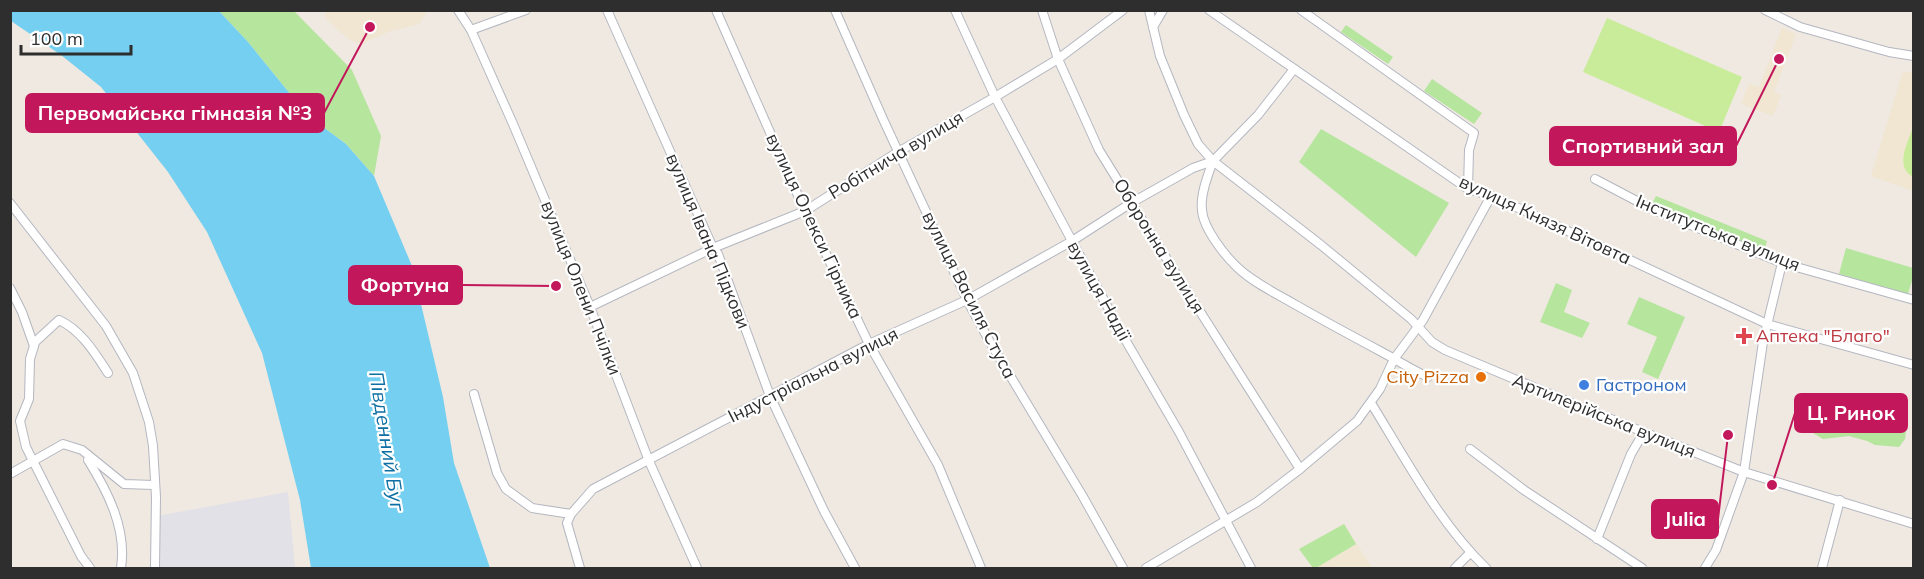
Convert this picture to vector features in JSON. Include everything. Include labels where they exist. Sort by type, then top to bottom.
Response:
[{"type":"street","name":"вулиця Олени Пчілки","points":[[458,10],[471,30],[513,124],[590,307],[649,461],[697,568]]},
{"type":"street","points":[[471,30],[526,10]]},
{"type":"street","name":"вулиця Івана Підкови","points":[[607,10],[713,248],[718,254],[770,396],[824,511],[855,568]]},
{"type":"street","name":"вулиця Олекси Гірника","points":[[716,10],[805,211],[869,344],[938,465],[981,568]]},
{"type":"street","name":"вулиця Василя Стуса","points":[[835,10],[967,300],[991,344],[1083,495],[1123,568]]},
{"type":"street","name":"вулиця Надії","points":[[955,10],[995,97],[1251,568]]},
{"type":"street","name":"Оборонна вулиця","points":[[1042,10],[1058,58],[1099,150],[1300,469]]},
{"type":"street","name":"Робітнича вулиця","points":[[590,307],[713,248],[805,211],[898,152],[1058,58],[1123,10]]},
{"type":"street","name":"Артилерійська вулиця","points":[[1149,10],[1160,56],[1198,144],[1213,161],[1321,245],[1419,327],[1432,342],[1445,350],[1744,472],[1914,524]]},
{"type":"street","points":[[1153,27],[1163,10]]},
{"type":"street","name":"вулиця Князя Вітовта","points":[[1209,10],[1468,189],[1491,196],[1767,324],[1914,365]]},
{"type":"street","points":[[1301,10],[1474,133],[1469,150],[1468,189]]},
{"type":"street","points":[[1765,10],[1800,27],[1914,56]]},
{"type":"street","points":[[1294,69],[1258,115],[1213,161],[1208,174],[1202,211],[1209,229],[1239,268],[1258,283],[1428,377]]},
{"type":"street","name":"Індустріальна вулиця","points":[[571,514],[593,489],[869,344],[967,300],[1072,241],[1131,203],[1193,168],[1213,161]]},
{"type":"street","name":"Інститутська вулиця","points":[[1595,179],[1652,209],[1782,263],[1914,300]]},
{"type":"street","points":[[1146,568],[1257,502],[1357,421],[1371,403],[1394,359],[1419,327],[1491,196]]},
{"type":"street","points":[[10,203],[106,326],[133,373],[149,422],[153,446],[156,497],[155,568]]},
{"type":"street","points":[[1705,568],[1716,550],[1744,472],[1767,324],[1782,263]]},
{"type":"street","points":[[10,288],[22,312],[34,346]]},
{"type":"street","points":[[90,568],[81,556],[32,461],[20,421],[29,399],[30,359],[35,342],[59,320],[87,343],[108,372]]},
{"type":"street","points":[[474,394],[497,473],[506,489],[532,508],[571,514],[567,523],[580,568]]},
{"type":"street","points":[[1371,403],[1434,503],[1470,553],[1486,568]]},
{"type":"street","points":[[1598,539],[1631,454],[1644,432]]},
{"type":"street","points":[[10,474],[63,444],[82,450],[124,484],[154,485]]},
{"type":"street","points":[[1470,449],[1524,490],[1642,568]]},
{"type":"street","points":[[82,450],[104,486],[116,514],[123,547],[121,568]]},
{"type":"street","points":[[1822,568],[1840,500]]},
{"type":"street","points":[[1455,568],[1470,553]]},
{"type":"shaded area","points":[[328,10],[427,11],[419,24],[390,31],[361,44],[350,40],[324,16]]},
{"type":"shaded area","points":[[1782,28],[1796,34],[1774,92],[1781,95],[1773,116],[1741,104],[1749,83],[1759,87]]},
{"type":"shaded area","points":[[1903,71],[1913,73],[1913,191],[1871,176]]},
{"type":"shaded area","points":[[288,492],[295,568],[158,568],[157,516]]},
{"type":"shaded area","points":[[1344,524],[1372,568],[1313,568],[1299,549]]},
{"type":"green space","points":[[219,11],[294,11],[352,70],[381,136],[374,176],[346,144],[308,116],[248,42]]},
{"type":"green space","points":[[1607,18],[1742,77],[1719,132],[1583,72]]},
{"type":"green space","points":[[1346,25],[1393,57],[1388,64],[1341,32]]},
{"type":"green space","points":[[1432,79],[1482,113],[1474,124],[1424,91]]},
{"type":"green space","points":[[1913,127],[1913,177],[1907,172],[1903,161]]},
{"type":"green space","points":[[1321,129],[1449,203],[1416,257],[1299,162]]},
{"type":"green space","points":[[1656,196],[1767,241],[1764,251],[1652,204]]},
{"type":"green space","points":[[1846,248],[1913,268],[1908,294],[1839,274]]},
{"type":"green space","points":[[1556,283],[1572,290],[1564,312],[1590,323],[1582,338],[1540,322]]},
{"type":"green space","points":[[1639,297],[1685,317],[1658,379],[1642,372],[1657,337],[1627,324]]},
{"type":"green space","points":[[1826,396],[1851,405],[1894,410],[1908,417],[1905,439],[1899,447],[1875,445],[1849,436],[1823,439],[1813,433],[1813,419],[1816,398]]},
{"type":"green space","points":[[1344,524],[1356,544],[1313,568],[1299,549]]},
{"type":"water","name":"Південний Буг","points":[[10,11],[219,11],[248,42],[308,116],[346,144],[374,176],[412,266],[443,397],[454,463],[490,568],[311,568],[300,500],[262,353],[207,232],[168,172],[101,87],[61,55],[11,21]]},
{"type":"place","name":"Первомайська гімназія №3","points":[[370,27]]},
{"type":"place","name":"Спортивний зал","points":[[1779,59]]},
{"type":"place","name":"Фортуна","points":[[556,286]]},
{"type":"place","name":"Аптека \"Благо\"","points":[[1744,336]]},
{"type":"place","name":"City Pizza","points":[[1481,377]]},
{"type":"place","name":"Гастроном","points":[[1584,385]]},
{"type":"place","name":"Julia","points":[[1728,435]]},
{"type":"place","name":"Ц. Ринок","points":[[1772,485]]}]
